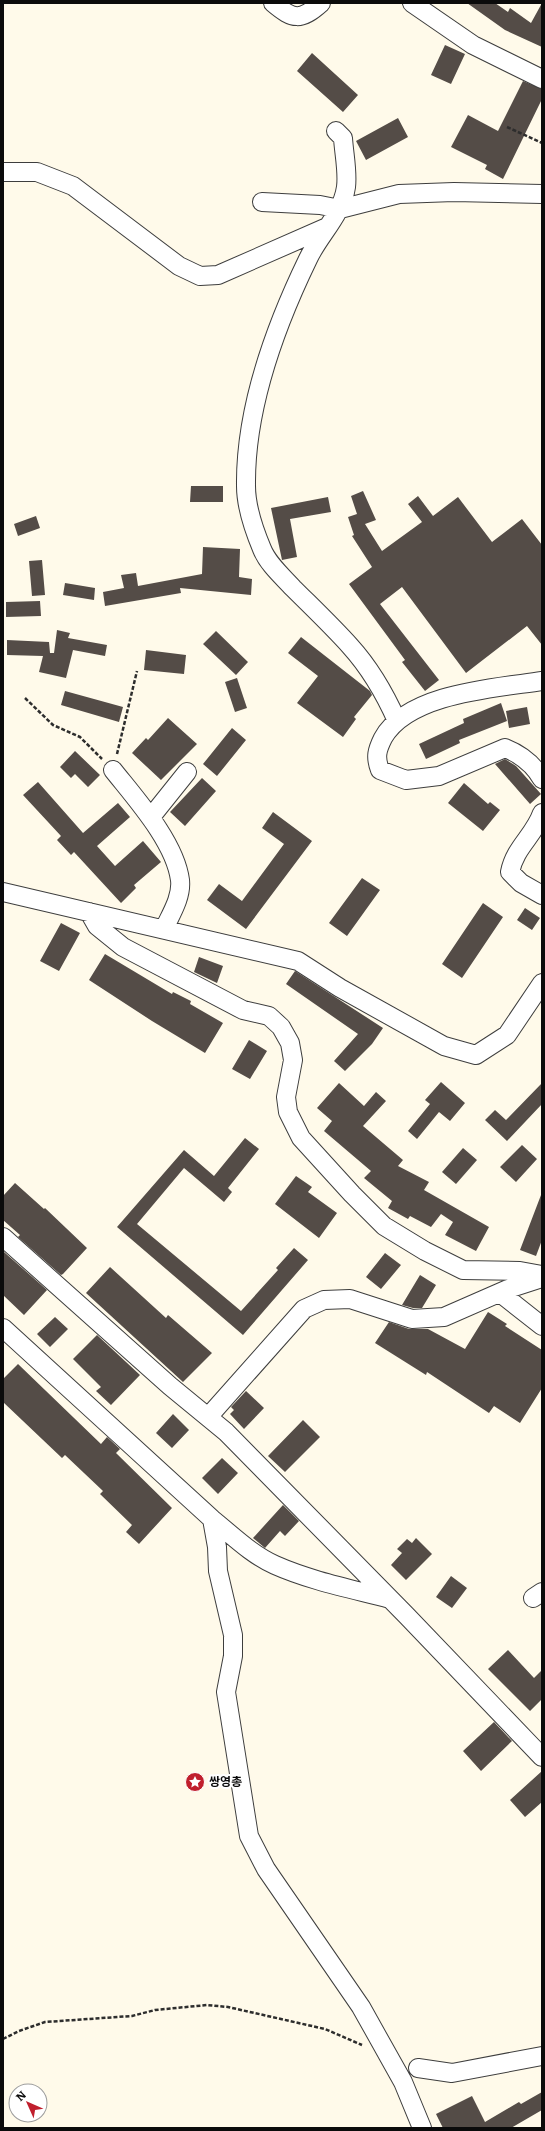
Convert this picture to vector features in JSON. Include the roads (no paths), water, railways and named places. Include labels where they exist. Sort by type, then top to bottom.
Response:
[{"type":"street","points":[[273,3],[287,15],[297,17],[308,14],[321,3]]},
{"type":"street","points":[[412,3],[473,45],[542,79]]},
{"type":"street","points":[[336,131],[343,138],[346,187],[340,209],[326,228],[308,259],[270,352],[251,425],[246,486],[250,513],[262,550],[281,576],[360,658],[386,697],[397,721]]},
{"type":"street","points":[[3,172],[37,172],[73,186],[179,266],[200,276],[218,275],[326,228]]},
{"type":"street","points":[[262,202],[320,205],[340,209],[399,194],[454,192],[542,194]]},
{"type":"street","points":[[542,681],[494,688],[437,700],[397,721],[385,735],[378,749],[376,760],[380,770],[391,776],[406,780],[438,776],[505,748],[516,753],[532,765],[542,779]]},
{"type":"street","points":[[113,770],[151,817],[164,839],[180,880],[177,900],[164,929]]},
{"type":"street","points":[[151,817],[187,772]]},
{"type":"street","points":[[542,813],[538,824],[513,859],[510,872],[521,883],[542,895]]},
{"type":"street","points":[[3,892],[298,960],[340,988],[444,1046],[476,1055],[507,1035],[542,983]]},
{"type":"street","points":[[89,912],[97,926],[123,947],[243,1010],[269,1016],[281,1027],[290,1043],[293,1060],[286,1097],[288,1112],[301,1138],[352,1194],[384,1226],[425,1251],[463,1270],[520,1271],[542,1276]]},
{"type":"street","points":[[3,1237],[170,1386],[209,1416],[390,1598],[542,1757]]},
{"type":"street","points":[[209,1416],[304,1309],[324,1300],[350,1298],[412,1319],[444,1317],[542,1276]]},
{"type":"street","points":[[500,1294],[542,1326]]},
{"type":"street","points":[[3,1328],[212,1519],[247,1548],[274,1564],[341,1586],[390,1598]]},
{"type":"street","points":[[212,1519],[217,1547],[218,1571],[233,1635],[233,1656],[226,1692],[249,1836],[266,1868],[361,2008],[403,2082],[422,2128]]},
{"type":"street","points":[[418,2068],[452,2073],[542,2056]]},
{"type":"place","name":"쌍영총","points":[[195,1782]]}]
